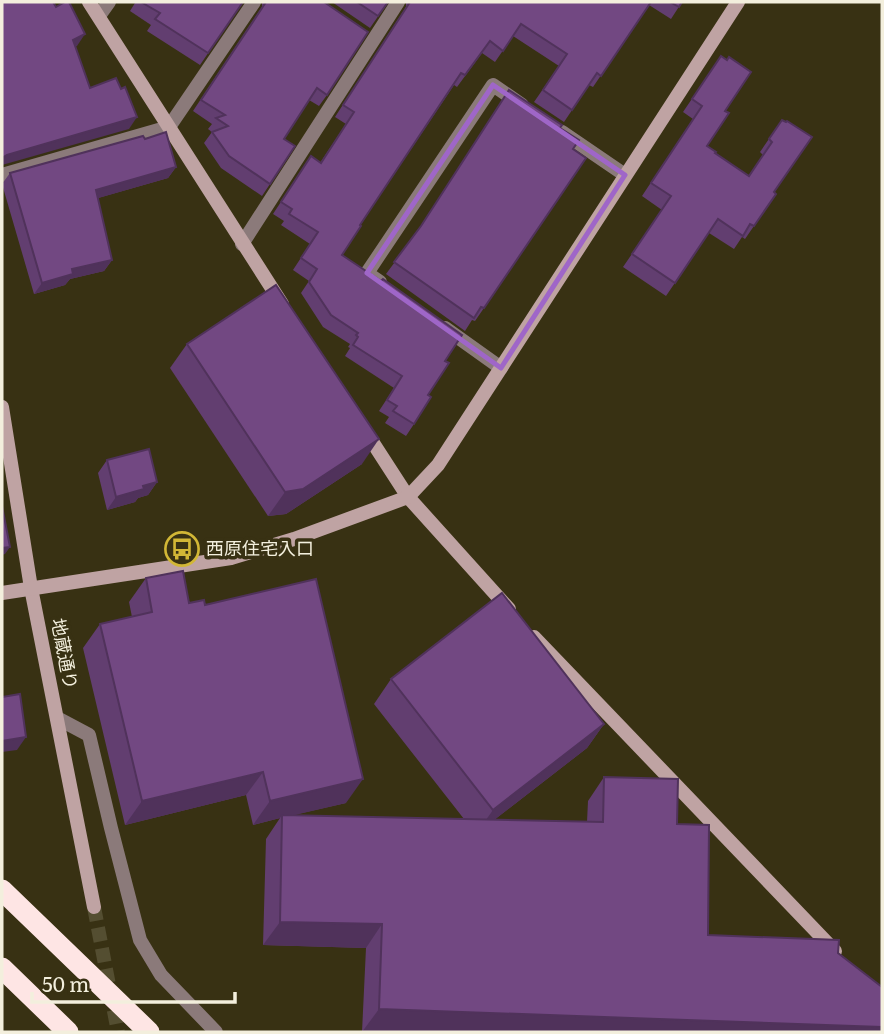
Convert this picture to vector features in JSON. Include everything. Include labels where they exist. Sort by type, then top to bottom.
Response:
[{"type":"highway","points":[[2,890],[149,1032]]},
{"type":"highway","points":[[2,968],[68,1032]]},
{"type":"street","points":[[89,2],[286,311]]},
{"type":"street","points":[[99,16],[109,2]]},
{"type":"street","points":[[2,175],[169,127],[254,2]]},
{"type":"street","points":[[242,244],[398,2]]},
{"type":"street","points":[[2,593],[231,558],[294,540],[408,497],[438,465],[738,2]]},
{"type":"street","points":[[389,289],[367,273],[493,85],[625,174]]},
{"type":"street","points":[[434,320],[501,368]]},
{"type":"street","name":"地蔵通り","points":[[2,407],[31,588],[94,907]]},
{"type":"street","points":[[352,411],[408,497],[512,614],[844,960]]},
{"type":"street","points":[[57,718],[89,735],[140,940],[161,975],[215,1032]]},
{"type":"highlighted area","points":[[493,85],[625,175],[501,368],[367,273]]},
{"type":"building","points":[[2,2],[53,2],[56,7],[69,2],[85,34],[73,40],[90,88],[116,78],[121,89],[125,87],[137,117],[2,158]]},
{"type":"building","points":[[141,2],[243,2],[208,53],[155,19],[160,13]]},
{"type":"building","points":[[266,2],[324,2],[368,32],[327,95],[317,88],[284,139],[295,146],[270,184],[229,156],[212,132],[228,126],[216,118],[225,115],[201,100]]},
{"type":"building","points":[[357,2],[388,2],[378,16]]},
{"type":"building","points":[[410,2],[651,2],[601,76],[597,73],[572,110],[543,90],[567,54],[521,24],[503,51],[490,41],[465,75],[461,73],[342,255],[381,281],[383,279],[462,335],[445,361],[449,363],[428,395],[431,397],[414,424],[393,411],[397,406],[387,400],[402,376],[353,345],[358,333],[331,315],[309,282],[317,269],[301,258],[318,232],[289,214],[292,209],[281,202],[311,156],[321,163],[354,112],[343,105]]},
{"type":"building","points":[[721,56],[727,60],[729,57],[751,72],[725,111],[729,113],[707,146],[749,176],[772,142],[769,139],[782,120],[812,137],[754,226],[750,224],[743,236],[718,219],[675,283],[632,254],[671,196],[651,183],[702,106],[692,99]]},
{"type":"building","points":[[509,90],[562,125],[560,128],[579,140],[573,149],[586,158],[484,308],[481,307],[474,318],[394,262],[421,226]]},
{"type":"building","points":[[166,132],[176,167],[96,190],[112,260],[72,269],[73,274],[42,283],[10,173]]},
{"type":"building","points":[[276,285],[379,439],[303,489],[285,492],[187,344]]},
{"type":"building","points":[[149,449],[157,482],[143,486],[144,489],[116,497],[107,460]]},
{"type":"building","points":[[2,506],[10,547],[2,548]]},
{"type":"building","points":[[183,571],[189,603],[204,600],[205,605],[316,579],[363,779],[270,801],[263,772],[142,801],[100,624],[152,612],[146,578]]},
{"type":"building","points":[[502,593],[604,724],[493,810],[391,679]]},
{"type":"building","points":[[20,694],[26,737],[2,741],[2,697]]},
{"type":"building","points":[[604,777],[678,779],[677,824],[709,825],[708,935],[839,940],[838,953],[882,987],[882,1027],[379,1009],[382,924],[280,922],[282,815],[603,822]]},
{"type":"tunnel","points":[[94,907],[118,1032]]},
{"type":"place","name":"西原住宅入口","points":[[182,549]]}]
